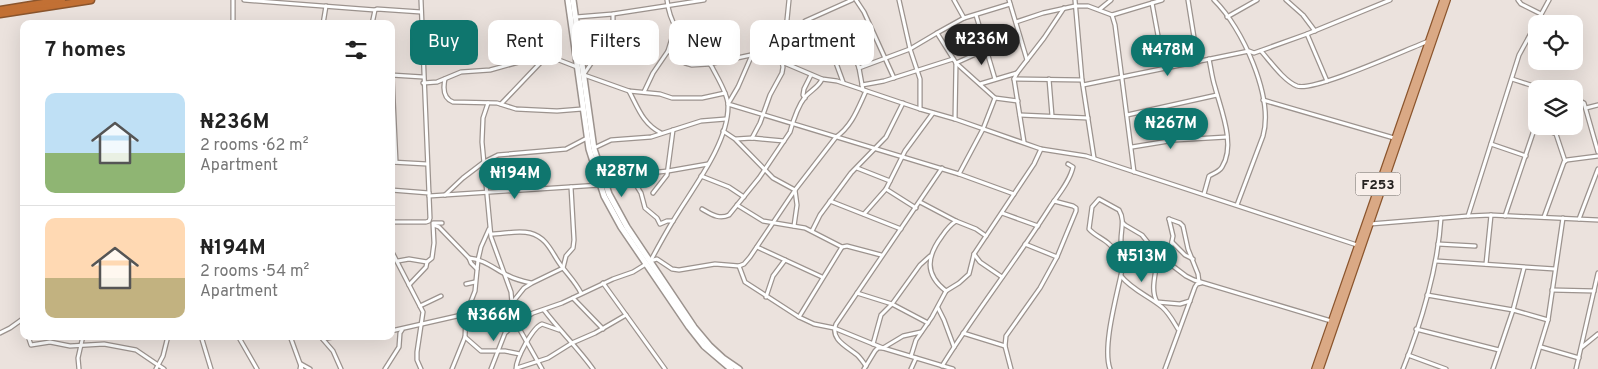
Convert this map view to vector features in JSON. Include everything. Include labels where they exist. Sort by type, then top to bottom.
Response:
[{"type":"highway","points":[[0,10],[62,0]]},
{"type":"highway","points":[[0,14],[91,0]]},
{"type":"main road","points":[[568,0],[586,138],[592,164],[600,185],[621,226],[694,327],[710,346],[739,369]]},
{"type":"main road","points":[[572,0],[594,149],[602,178],[612,201],[648,262],[704,346],[731,369]]},
{"type":"main road","name":"F253","points":[[1315,369],[1428,40],[1436,26],[1442,0]]},
{"type":"main road","name":"F253","points":[[1321,369],[1436,26],[1447,0]]},
{"type":"street","points":[[233,0],[233,20]]},
{"type":"street","points":[[244,0],[421,12]]},
{"type":"street","points":[[395,222],[429,221],[421,0]]},
{"type":"street","points":[[667,0],[672,20]]},
{"type":"street","points":[[575,17],[613,14],[704,0]]},
{"type":"street","points":[[787,20],[789,0]]},
{"type":"street","points":[[807,20],[847,1],[854,0],[864,12],[894,78]]},
{"type":"street","points":[[900,0],[910,49],[918,71],[921,92],[920,109]]},
{"type":"street","points":[[954,0],[964,18]]},
{"type":"street","points":[[1075,0],[1082,80],[1094,158]]},
{"type":"street","points":[[1100,9],[1112,0]]},
{"type":"street","points":[[1016,22],[1075,6],[1088,6],[1112,15],[1162,0]]},
{"type":"street","points":[[1188,0],[1198,62]]},
{"type":"street","points":[[1214,0],[1249,51],[1265,113],[1265,129],[1237,205]]},
{"type":"street","points":[[1227,17],[1257,0]]},
{"type":"street","points":[[1286,0],[1303,15],[1315,31]]},
{"type":"street","points":[[1083,85],[1249,51],[1254,53],[1315,31],[1383,1],[1390,0]]},
{"type":"street","points":[[1518,0],[1541,14]]},
{"type":"street","points":[[1468,216],[1519,55],[1549,0]]},
{"type":"street","points":[[859,68],[910,49],[964,18],[1010,2],[1027,60]]},
{"type":"street","points":[[1152,3],[1164,68]]},
{"type":"street","points":[[324,20],[326,6]]},
{"type":"street","points":[[1024,143],[1014,79],[1064,8]]},
{"type":"street","points":[[373,20],[375,10]]},
{"type":"street","points":[[613,14],[613,27],[610,35],[583,75],[629,91],[682,99],[702,98],[725,93]]},
{"type":"street","points":[[976,15],[995,79]]},
{"type":"street","points":[[1112,15],[1134,172]]},
{"type":"street","points":[[937,33],[954,61],[995,98],[1018,101]]},
{"type":"street","points":[[1307,34],[1327,81]]},
{"type":"street","points":[[864,89],[1020,38]]},
{"type":"street","points":[[1261,51],[1296,86],[1306,87],[1357,70],[1428,40]]},
{"type":"street","points":[[644,92],[653,73],[669,49]]},
{"type":"street","points":[[728,104],[738,87],[750,57]]},
{"type":"street","points":[[1204,194],[1210,176],[1223,166],[1227,152],[1225,122],[1209,59]]},
{"type":"street","points":[[562,61],[577,67]]},
{"type":"street","points":[[954,61],[955,119]]},
{"type":"street","points":[[423,83],[433,83],[464,71],[490,70],[505,65]]},
{"type":"street","points":[[501,104],[538,65]]},
{"type":"street","points":[[648,262],[708,164],[723,131],[728,104],[725,93],[710,65]]},
{"type":"street","points":[[752,138],[770,95],[782,73],[783,65]]},
{"type":"street","points":[[790,65],[822,79],[864,89],[1041,150],[1094,158],[1357,245]]},
{"type":"street","points":[[837,65],[843,83]]},
{"type":"street","points":[[491,369],[505,333],[527,316],[633,272],[648,262],[657,259],[672,269],[679,270],[715,264],[739,266],[748,261],[795,190],[836,137],[844,132],[850,124],[864,89],[858,65]]},
{"type":"street","points":[[980,84],[1017,73]]},
{"type":"street","points":[[395,75],[423,77]]},
{"type":"street","points":[[805,98],[803,96],[804,89],[811,75]]},
{"type":"street","points":[[445,79],[444,91],[450,101],[464,104],[501,104],[510,108],[524,110],[557,111],[582,108]]},
{"type":"street","points":[[702,209],[712,215],[724,217],[729,215],[759,178],[790,132],[805,98],[821,83],[822,79]]},
{"type":"street","points":[[1014,79],[1082,80]]},
{"type":"street","points":[[1512,79],[1528,84]]},
{"type":"street","points":[[1049,80],[1052,116]]},
{"type":"street","points":[[629,91],[642,117],[652,128],[662,133]]},
{"type":"street","points":[[1127,115],[1217,95]]},
{"type":"street","points":[[959,174],[983,129],[995,98]]},
{"type":"street","points":[[1263,100],[1395,138]]},
{"type":"street","points":[[1583,102],[1598,152]]},
{"type":"street","points":[[488,103],[483,118],[482,133],[487,208],[491,234],[506,275],[512,303],[511,314],[528,341],[542,369]]},
{"type":"street","points":[[812,231],[830,201],[874,148],[886,137],[903,103]]},
{"type":"street","points":[[728,104],[942,168],[1014,194]]},
{"type":"street","points":[[1586,108],[1598,105]]},
{"type":"street","points":[[864,214],[886,189],[902,156],[933,113]]},
{"type":"street","points":[[1020,115],[1088,118]]},
{"type":"street","points":[[594,149],[611,140],[648,138],[701,121],[726,119]]},
{"type":"street","points":[[653,194],[666,177],[668,171],[673,130]]},
{"type":"street","points":[[723,131],[736,139],[773,178],[795,190]]},
{"type":"street","points":[[1505,216],[1533,135]]},
{"type":"street","points":[[1556,135],[1565,160]]},
{"type":"street","points":[[1132,147],[1175,140],[1227,137]]},
{"type":"street","points":[[444,196],[484,162],[501,154],[566,150],[586,138]]},
{"type":"street","points":[[736,139],[752,138],[784,141]]},
{"type":"street","points":[[1491,144],[1526,156]]},
{"type":"street","points":[[910,356],[921,332],[946,291],[965,279],[969,274],[974,254],[1041,150]]},
{"type":"street","points":[[1544,217],[1565,160],[1598,156]]},
{"type":"street","points":[[395,162],[427,164]]},
{"type":"street","points":[[602,178],[616,180],[622,174],[630,175],[668,171],[708,164]]},
{"type":"street","points":[[942,366],[1054,201],[1073,170],[1073,167],[1068,164]]},
{"type":"street","points":[[857,168],[890,181]]},
{"type":"street","points":[[834,328],[881,255],[916,208],[942,168]]},
{"type":"street","points":[[1579,219],[1598,169]]},
{"type":"street","points":[[630,175],[641,193],[645,208],[657,218],[660,224],[673,221]]},
{"type":"street","points":[[701,176],[729,187],[744,198]]},
{"type":"street","points":[[395,191],[444,196],[600,185]]},
{"type":"street","points":[[563,268],[566,256],[571,251],[574,240],[571,187]]},
{"type":"street","points":[[886,189],[916,208]]},
{"type":"street","points":[[794,226],[797,205],[795,190]]},
{"type":"street","points":[[1110,369],[1108,357],[1110,328],[1123,259],[1121,240],[1123,222],[1121,212],[1099,198],[1094,203],[1089,229],[1095,236],[1110,244],[1116,254],[1123,259]]},
{"type":"street","points":[[830,201],[901,229]]},
{"type":"street","points":[[1011,369],[1004,340],[1040,288],[1057,257],[1064,244],[1076,208],[1054,201]]},
{"type":"street","points":[[920,202],[976,229],[986,236]]},
{"type":"street","points":[[737,206],[763,221],[812,231],[842,247],[848,246],[881,255]]},
{"type":"street","points":[[1002,213],[1038,226]]},
{"type":"street","points":[[1370,224],[1491,215],[1598,220]]},
{"type":"street","points":[[1486,264],[1491,215]]},
{"type":"street","points":[[1403,369],[1436,261],[1441,218]]},
{"type":"street","points":[[1533,369],[1548,320],[1564,218]]},
{"type":"street","points":[[1170,262],[1173,231],[1168,220],[1180,223],[1183,226],[1200,283]]},
{"type":"street","points":[[874,344],[879,319],[923,261],[930,256],[938,241],[951,224],[956,221]]},
{"type":"street","points":[[1123,222],[1142,235],[1157,254],[1186,276],[1200,283],[1331,321]]},
{"type":"street","points":[[434,225],[433,223],[442,223]]},
{"type":"street","points":[[434,225],[439,227],[477,269]]},
{"type":"street","points":[[409,284],[432,258],[434,225]]},
{"type":"street","points":[[452,369],[465,337],[466,314],[475,291],[478,260],[490,228]]},
{"type":"street","points":[[491,234],[524,232],[538,236],[550,246],[581,293]]},
{"type":"street","points":[[1172,242],[1185,255],[1193,259]]},
{"type":"street","points":[[1025,244],[1057,257]]},
{"type":"street","points":[[1438,244],[1475,246]]},
{"type":"street","points":[[757,247],[822,277]]},
{"type":"street","points":[[799,317],[842,247]]},
{"type":"street","points":[[974,254],[980,262],[1002,277]]},
{"type":"street","points":[[1156,302],[1153,291],[1158,262],[1157,254]]},
{"type":"street","points":[[395,256],[423,312],[417,352],[417,360],[421,369]]},
{"type":"street","points":[[930,256],[931,274],[937,284],[946,291]]},
{"type":"street","points":[[469,258],[492,266],[506,275],[532,283]]},
{"type":"street","points":[[398,261],[409,259],[427,262]]},
{"type":"street","points":[[766,297],[773,276],[784,260]]},
{"type":"street","points":[[1436,261],[1555,269]]},
{"type":"street","points":[[739,266],[745,282],[799,317],[814,324],[834,328],[883,348],[953,369]]},
{"type":"street","points":[[512,303],[524,288],[563,268]]},
{"type":"street","points":[[1493,369],[1513,310],[1524,268]]},
{"type":"street","points":[[1194,280],[1197,270]]},
{"type":"street","points":[[1576,369],[1598,273]]},
{"type":"street","points":[[1120,276],[1125,282],[1164,309],[1178,330]]},
{"type":"street","points":[[466,284],[475,282]]},
{"type":"street","points":[[604,283],[665,369]]},
{"type":"street","points":[[1165,369],[1195,288],[1200,283]]},
{"type":"street","points":[[1552,290],[1594,291]]},
{"type":"street","points":[[856,293],[892,304],[928,323]]},
{"type":"street","points":[[1427,295],[1513,310],[1548,320]]},
{"type":"street","points":[[420,306],[441,296]]},
{"type":"street","points":[[572,298],[603,328]]},
{"type":"street","points":[[1156,302],[1180,304],[1190,301]]},
{"type":"street","points":[[938,307],[954,347]]},
{"type":"street","points":[[543,310],[593,369]]},
{"type":"street","points":[[395,331],[466,314]]},
{"type":"street","points":[[559,330],[542,324],[539,325],[520,354],[516,369],[548,358],[572,343],[626,315]]},
{"type":"street","points":[[0,332],[20,321]]},
{"type":"street","points":[[834,328],[839,342],[857,354],[865,368]]},
{"type":"street","points":[[385,369],[399,347],[400,334],[403,329]]},
{"type":"street","points":[[1416,329],[1499,350]]},
{"type":"street","points":[[865,368],[875,350],[883,348],[903,336],[921,332]]},
{"type":"street","points":[[963,333],[1005,346]]},
{"type":"street","points":[[1582,347],[1598,334]]},
{"type":"street","points":[[465,337],[481,351],[520,354]]},
{"type":"street","points":[[29,340],[31,345],[50,342],[70,346],[104,344],[136,350],[164,369]]},
{"type":"street","points":[[79,369],[78,358],[82,340]]},
{"type":"street","points":[[156,369],[167,340]]},
{"type":"street","points":[[202,340],[210,368]]},
{"type":"street","points":[[240,340],[257,369]]},
{"type":"street","points":[[292,340],[301,364],[301,369]]},
{"type":"street","points":[[324,340],[333,351],[341,369]]},
{"type":"street","points":[[1541,347],[1579,358]]},
{"type":"street","points":[[1408,355],[1446,369]]},
{"type":"street","points":[[913,368],[916,358]]},
{"type":"street","points":[[301,364],[310,369]]}]
